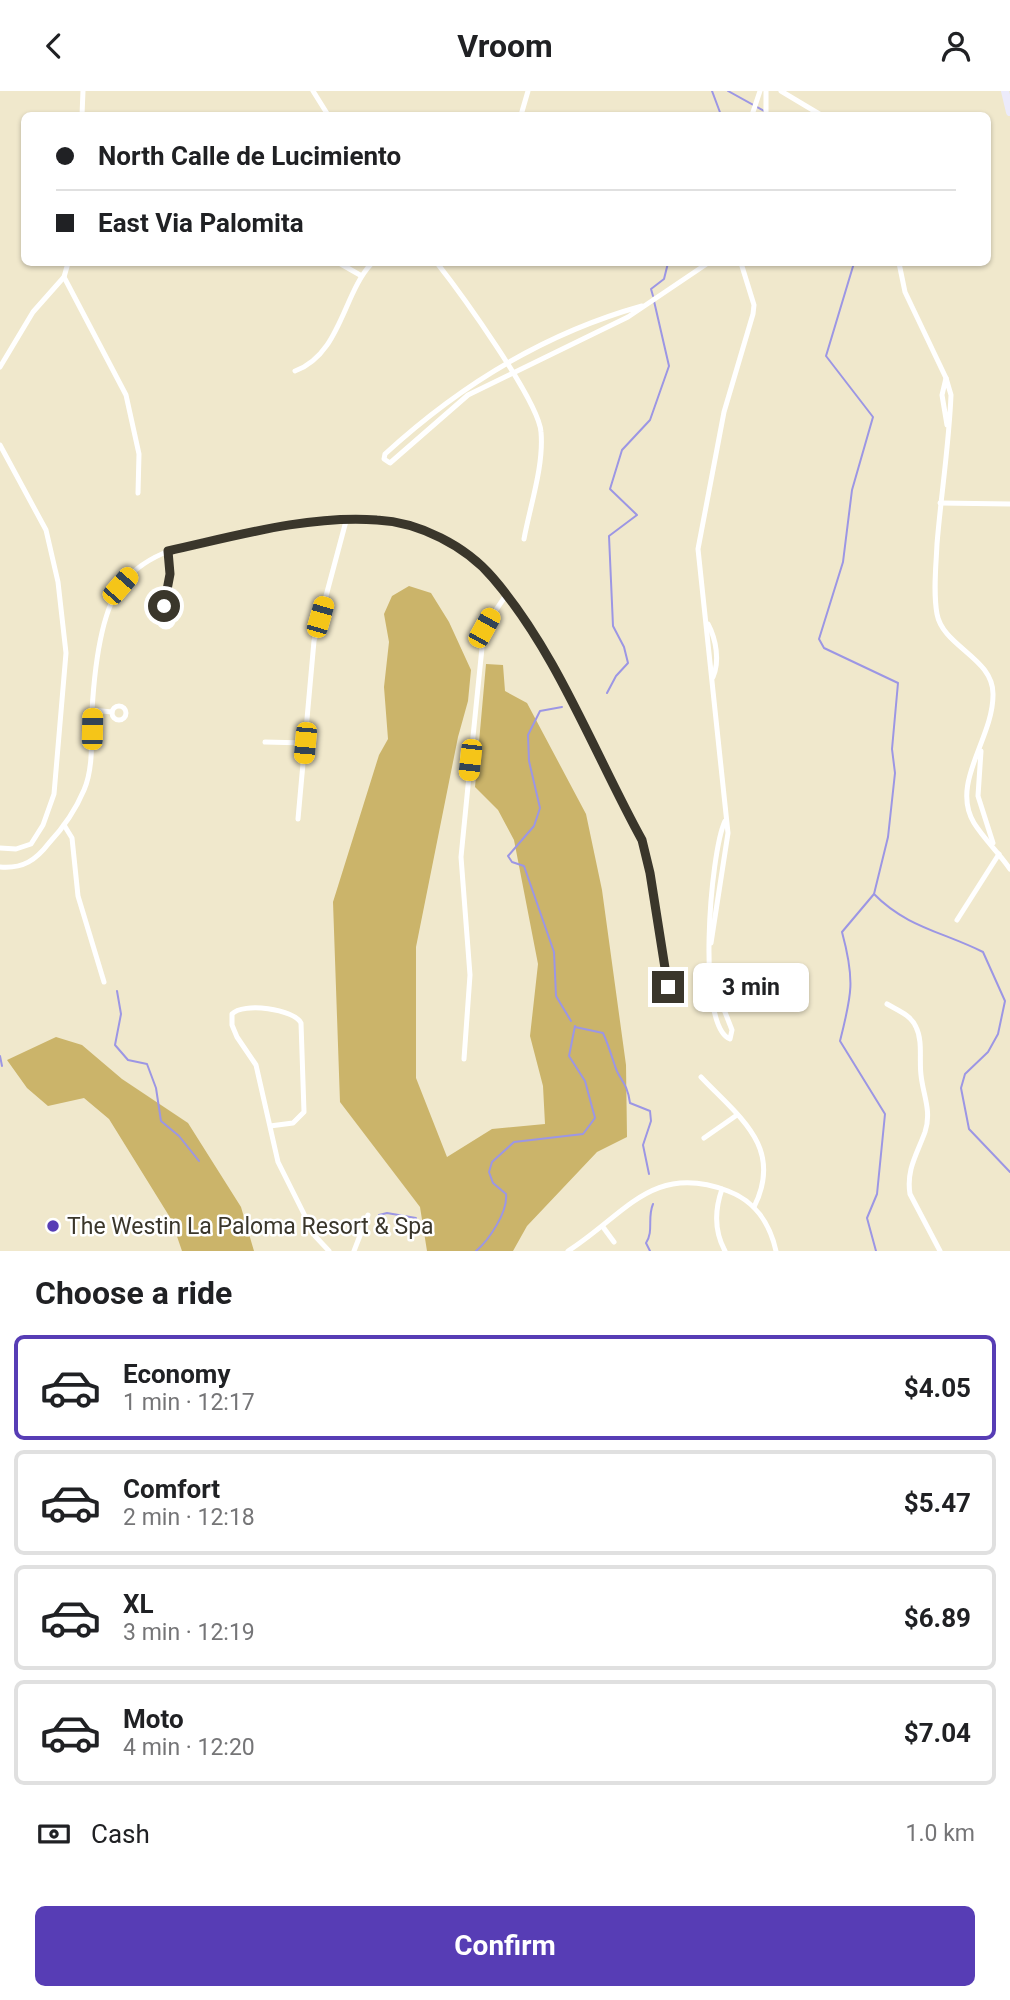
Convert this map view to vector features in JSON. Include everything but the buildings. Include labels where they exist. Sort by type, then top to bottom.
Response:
[{"type":"main road","points":[[1005,91],[1010,112]]},
{"type":"street","points":[[82,112],[83,91]]},
{"type":"street","points":[[313,91],[326,112]]},
{"type":"street","points":[[522,112],[528,91]]},
{"type":"street","points":[[753,112],[760,91]]},
{"type":"street","points":[[766,91],[766,112]]},
{"type":"street","points":[[781,91],[816,112]]},
{"type":"street","points":[[0,367],[33,312],[64,277],[67,266]]},
{"type":"street","points":[[344,266],[360,275]]},
{"type":"street","points":[[295,371],[310,362],[337,329],[360,275],[369,266]]},
{"type":"street","points":[[439,266],[534,410],[541,431],[524,539]]},
{"type":"street","points":[[642,306],[532,348],[446,402],[392,447],[384,459],[390,463],[397,460],[445,412],[510,372],[562,351],[628,317],[703,266]]},
{"type":"street","points":[[712,979],[732,1030],[730,1039],[724,1036],[717,1025],[710,991],[711,943],[708,927],[712,878],[720,832],[725,820],[713,677],[708,669],[705,636],[708,624],[698,549],[724,412],[754,305],[742,266]]},
{"type":"street","points":[[900,266],[905,292],[946,378],[951,395],[935,573],[937,617],[952,637],[989,674],[993,694],[981,751],[978,796],[993,844]]},
{"type":"street","points":[[64,277],[126,395],[139,454],[138,493]]},
{"type":"street","points":[[0,445],[46,530],[58,582],[66,653],[54,794],[43,825],[31,844],[16,849],[0,848]]},
{"type":"street","points":[[940,503],[1010,502]]},
{"type":"street","points":[[0,867],[15,867],[33,860],[64,825],[85,789],[92,748],[92,710],[98,656],[110,607],[120,586],[137,567],[152,556],[168,551],[260,530],[378,520],[444,539],[472,558],[506,595],[531,630],[642,840],[650,873],[668,987]]},
{"type":"street","points":[[298,819],[314,641],[346,521]]},
{"type":"street","points":[[164,613],[170,574],[168,551]]},
{"type":"street","points":[[464,1059],[470,975],[461,857],[484,628],[506,595]]},
{"type":"street","points":[[92,710],[112,712]]},
{"type":"street","points":[[265,742],[305,743]]},
{"type":"street","points":[[981,751],[968,775],[966,797],[974,823],[1010,869]]},
{"type":"street","points":[[64,825],[72,838],[78,896],[104,982]]},
{"type":"street","points":[[957,920],[999,854]]},
{"type":"street","points":[[887,1004],[905,1015],[917,1028],[921,1078],[928,1110],[925,1132],[913,1158],[908,1183],[909,1194],[940,1251]]},
{"type":"street","points":[[270,1126],[302,1119],[304,1106],[301,1017],[289,1012],[242,1008],[232,1010],[232,1025],[256,1065],[278,1162],[315,1236],[329,1251]]},
{"type":"street","points":[[701,1077],[756,1136],[764,1156],[763,1189],[754,1207]]},
{"type":"street","points":[[704,1138],[737,1115]]},
{"type":"street","points":[[568,1251],[603,1227],[633,1199],[664,1184],[705,1182],[754,1207],[772,1235],[776,1251]]},
{"type":"street","points":[[722,1189],[716,1214],[718,1235],[725,1251]]},
{"type":"street","points":[[354,1251],[368,1215]]},
{"type":"street","points":[[603,1227],[614,1242]]},
{"type":"shaded area","points":[[409,586],[431,593],[449,622],[471,670],[468,701],[458,737],[416,947],[416,1078],[447,1157],[492,1129],[545,1124],[543,1086],[530,1036],[538,964],[514,840],[498,810],[475,787],[486,664],[503,665],[505,691],[527,703],[586,814],[602,890],[626,1065],[627,1137],[597,1152],[527,1226],[513,1251],[427,1251],[420,1207],[340,1102],[333,902],[379,755],[388,739],[384,687],[389,642],[384,614],[392,596]]},
{"type":"shaded area","points":[[56,1037],[82,1045],[122,1079],[188,1123],[241,1207],[254,1251],[182,1251],[171,1219],[109,1119],[84,1098],[48,1106],[27,1088],[7,1060]]},
{"type":"waterway","points":[[712,91],[720,112]]},
{"type":"waterway","points":[[728,91],[764,111]]},
{"type":"waterway","points":[[653,296],[651,289],[664,279],[667,266]]},
{"type":"waterway","points":[[853,266],[826,356],[873,417],[852,490],[843,562],[819,639],[824,648],[898,683],[892,749],[895,773],[888,837],[874,894],[912,922],[983,952],[1005,1001],[998,1034],[988,1052],[965,1074],[961,1088],[969,1129],[1010,1172]]},
{"type":"waterway","points":[[607,693],[616,676],[628,663],[624,647],[613,626],[609,536],[637,515],[610,489],[622,450],[650,420],[669,366],[654,301]]},
{"type":"waterway","points":[[562,707],[540,711],[528,735],[529,761],[540,808],[534,826],[508,856],[512,862],[524,866],[554,952],[556,996],[571,1021]]},
{"type":"waterway","points":[[874,894],[842,932],[849,963],[850,987],[840,1041],[885,1114],[877,1194],[867,1218],[876,1251]]},
{"type":"waterway","points":[[117,991],[121,1014],[115,1045],[128,1060],[147,1064],[156,1088],[161,1121],[179,1136],[199,1161]]},
{"type":"waterway","points":[[476,1251],[497,1225],[506,1201],[506,1194],[493,1183],[489,1172],[492,1162],[514,1142],[583,1134],[595,1118],[585,1081],[569,1056],[575,1026]]},
{"type":"waterway","points":[[575,1027],[603,1033],[630,1103],[650,1111],[651,1121],[643,1145],[649,1174]]},
{"type":"waterway","points":[[0,1056],[2,1066]]},
{"type":"waterway","points":[[650,1251],[646,1243],[650,1234],[653,1204]]},
{"type":"waterway","points":[[379,1215],[387,1213],[416,1218]]},
{"type":"place","name":"The Westin La Paloma Resort & Spa","points":[[53,1226]]},
{"type":"route","points":[[164,606],[169,588],[168,551],[260,530],[301,524],[378,520],[411,527],[444,539],[472,558],[493,576],[531,630],[642,840],[650,873],[668,987]]}]
